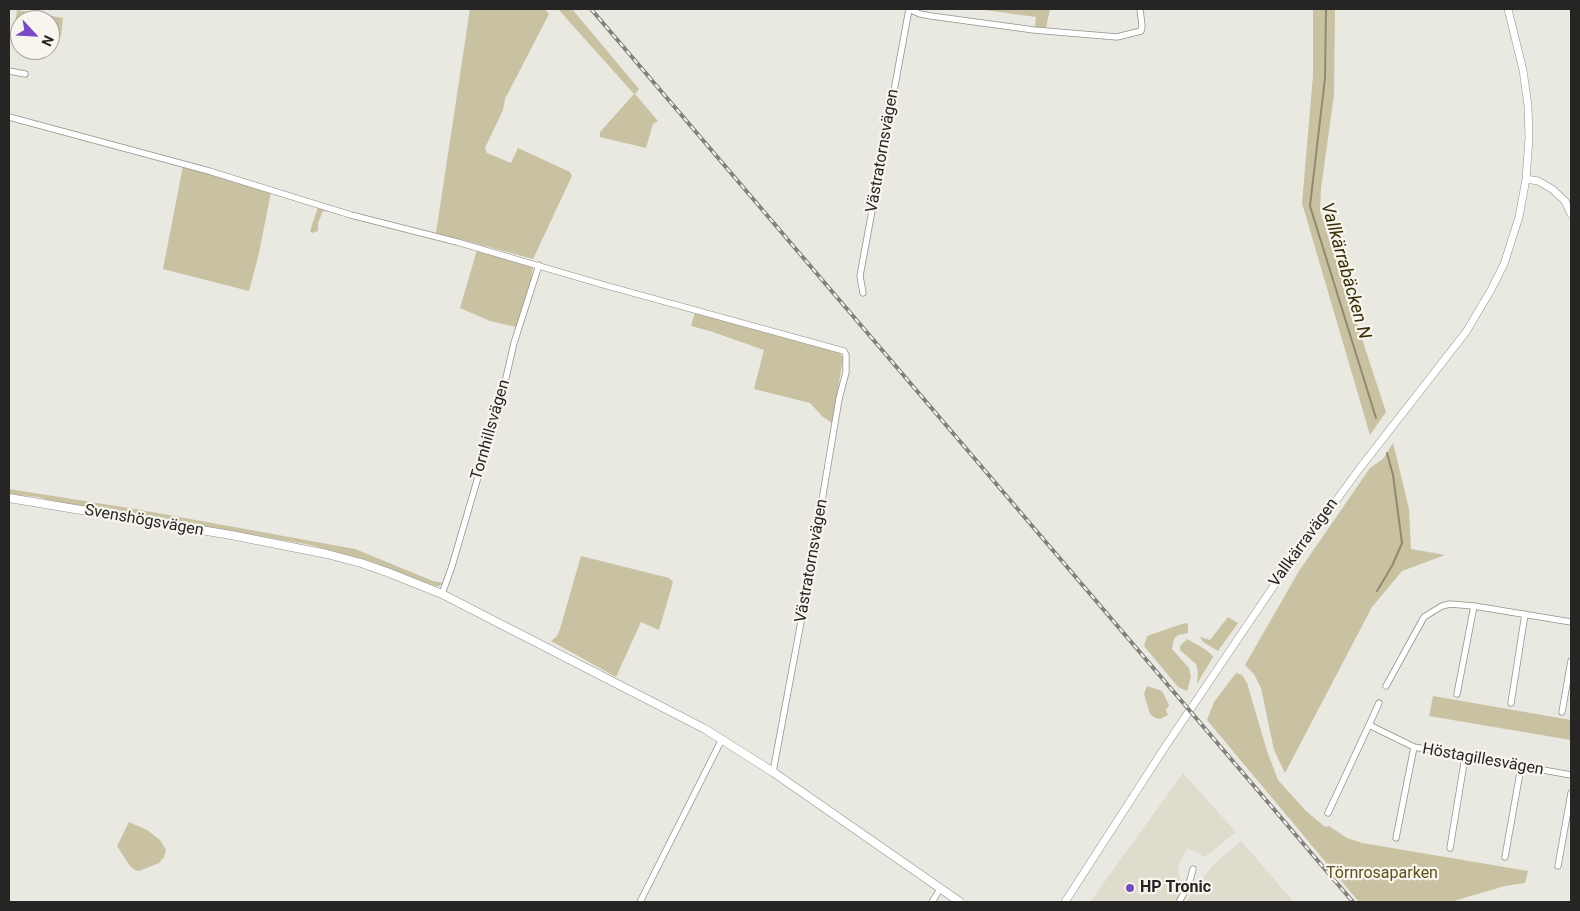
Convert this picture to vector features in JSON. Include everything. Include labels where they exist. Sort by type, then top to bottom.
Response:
[{"type":"main road","name":"Svenshögsvägen","points":[[9,498],[231,535],[327,554],[361,563],[442,594],[657,703],[722,739],[773,772],[960,902]]},
{"type":"street","points":[[909,9],[920,14],[941,17],[1106,37],[1117,37],[1141,31],[1140,9]]},
{"type":"street","name":"Västratornsvägen","points":[[862,293],[860,276],[909,9]]},
{"type":"street","name":"Vallkärravägen","points":[[1065,902],[1176,730],[1277,580],[1383,437],[1466,332],[1482,307],[1504,264],[1519,217],[1526,179],[1529,138],[1528,106],[1519,50],[1508,9]]},
{"type":"street","points":[[9,71],[26,74]]},
{"type":"street","points":[[9,117],[226,176],[351,215],[539,265]]},
{"type":"street","points":[[1526,179],[1538,181],[1552,189],[1565,201],[1571,214]]},
{"type":"street","name":"Västratornsvägen","points":[[539,265],[604,285],[844,351],[846,355],[846,372],[839,399],[808,584],[773,772]]},
{"type":"street","name":"Tornhillsvägen","points":[[442,594],[463,530],[502,394],[514,343],[539,265]]},
{"type":"street","points":[[1386,686],[1424,617],[1434,610],[1450,604],[1474,606],[1571,622]]},
{"type":"street","points":[[1457,694],[1474,606]]},
{"type":"street","points":[[1510,703],[1525,614]]},
{"type":"street","points":[[1562,712],[1571,661]]},
{"type":"street","points":[[1328,813],[1379,703]]},
{"type":"street","name":"Höstagillesvägen","points":[[1370,725],[1414,747],[1571,775]]},
{"type":"street","points":[[640,902],[722,739]]},
{"type":"street","points":[[1396,838],[1414,747]]},
{"type":"street","points":[[1450,848],[1465,757]]},
{"type":"street","points":[[1505,857],[1521,767]]},
{"type":"street","points":[[1558,866],[1571,793]]},
{"type":"street","points":[[1179,902],[1190,884],[1192,869]]},
{"type":"street","points":[[932,902],[940,889]]},
{"type":"shaded area","points":[[1183,773],[1236,832],[1205,857],[1188,848],[1178,865],[1182,894],[1176,902],[1090,902]]},
{"type":"shaded area","points":[[1241,841],[1294,902],[1186,902],[1212,866]]},
{"type":"green space","points":[[470,9],[545,9],[549,14],[505,99],[503,110],[485,148],[487,153],[511,163],[518,148],[570,172],[572,176],[533,259],[436,233]]},
{"type":"green space","points":[[558,9],[572,9],[639,89],[635,94],[658,121],[653,124],[646,148],[600,137],[600,132],[634,94]]},
{"type":"green space","points":[[977,9],[1050,9],[1046,28],[1035,27],[1036,17]]},
{"type":"green space","points":[[1313,9],[1335,9],[1334,95],[1321,188],[1320,211],[1386,412],[1370,435],[1302,203],[1313,76]]},
{"type":"green space","points":[[60,17],[63,18],[60,36]]},
{"type":"green space","points":[[183,166],[271,192],[259,253],[249,291],[163,269]]},
{"type":"green space","points":[[318,207],[328,209],[328,212],[323,211],[318,223],[318,231],[312,233],[310,231]]},
{"type":"green space","points":[[477,250],[533,267],[531,280],[516,327],[490,321],[460,308]]},
{"type":"green space","points":[[695,312],[840,353],[843,359],[832,423],[823,417],[810,403],[754,389],[764,350],[691,326]]},
{"type":"green space","points":[[1393,443],[1409,509],[1411,549],[1445,555],[1402,571],[1372,607],[1285,773],[1274,750],[1261,688],[1254,674],[1245,665],[1299,571],[1370,468],[1383,459]]},
{"type":"green space","points":[[9,489],[135,509],[355,549],[433,581],[444,583],[435,586],[369,561],[311,545],[206,527],[204,525],[197,526],[51,501],[38,497],[9,494]]},
{"type":"green space","points":[[581,556],[669,578],[673,582],[659,630],[641,622],[616,677],[551,641],[557,636],[560,629]]},
{"type":"green space","points":[[1228,617],[1238,623],[1218,651],[1203,642],[1200,637],[1210,640]]},
{"type":"green space","points":[[1185,623],[1188,624],[1188,633],[1178,635],[1174,639],[1172,649],[1189,668],[1191,677],[1187,691],[1178,687],[1144,646],[1147,636]]},
{"type":"green space","points":[[1187,639],[1203,648],[1213,657],[1197,684],[1198,671],[1196,664],[1180,650],[1180,646]]},
{"type":"green space","name":"Törnrosaparken","points":[[1236,673],[1242,675],[1247,683],[1267,751],[1278,780],[1306,811],[1325,827],[1329,826],[1347,838],[1362,843],[1528,871],[1525,883],[1505,886],[1454,902],[1359,902],[1207,720],[1214,702]]},
{"type":"green space","points":[[1147,686],[1162,691],[1169,705],[1166,710],[1168,715],[1160,719],[1150,714],[1144,694]]},
{"type":"green space","points":[[1433,696],[1571,720],[1571,740],[1429,716]]},
{"type":"green space","points":[[129,822],[147,830],[160,840],[166,850],[164,857],[159,863],[139,871],[130,866],[117,846]]},
{"type":"waterway","name":"Vallkärrabäcken N","points":[[1326,9],[1325,78],[1310,206],[1376,418]]},
{"type":"waterway","name":"Vallkärrabäcken N","points":[[1377,591],[1392,566],[1402,543],[1393,475],[1387,453]]},
{"type":"railway","points":[[591,9],[1353,902]]},
{"type":"place","name":"HP Tronic","points":[[1130,888]]}]
